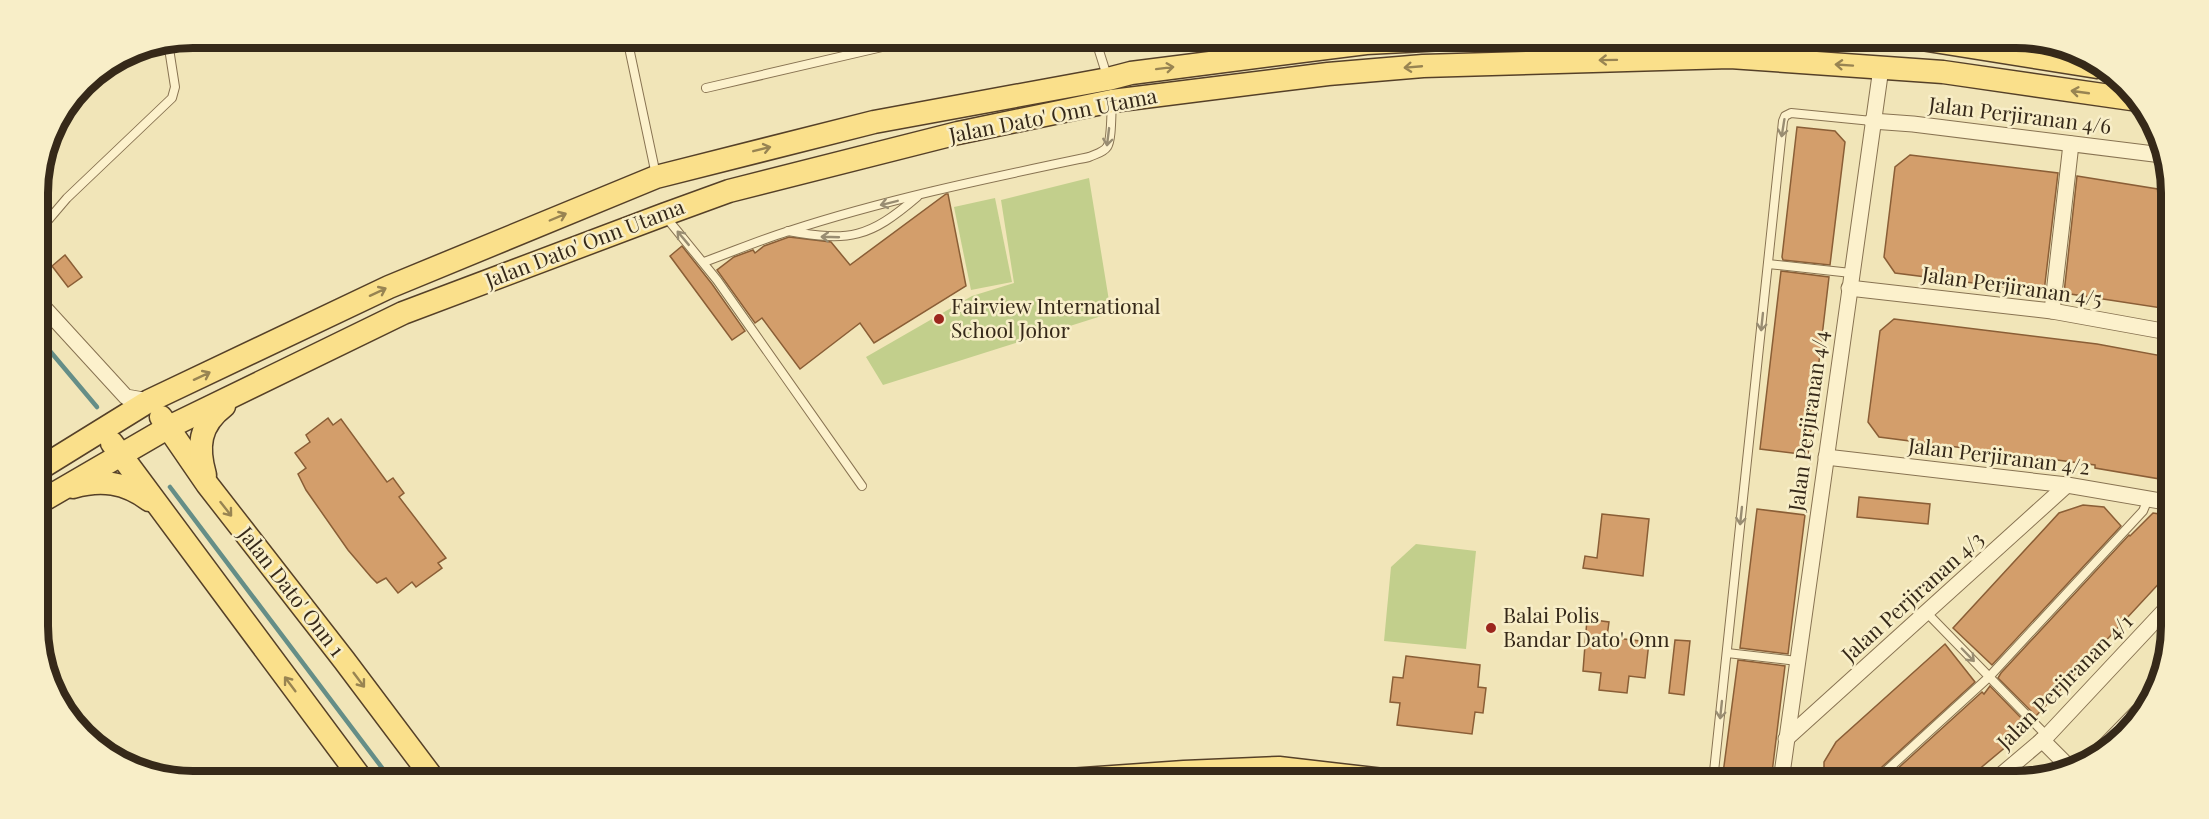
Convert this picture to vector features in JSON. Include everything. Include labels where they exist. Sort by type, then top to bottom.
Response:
[{"type":"main road","name":"Jalan Dato' Onn Utama","points":[[48,496],[168,427],[403,313],[729,191],[958,133],[1110,90],[1131,73],[1327,48]]},
{"type":"main road","points":[[1978,48],[2083,65]]},
{"type":"main road","name":"Jalan Dato' Onn Utama","points":[[48,464],[149,401],[389,287],[656,177],[874,122],[1110,90],[1423,66],[1730,57],[1943,72],[2126,98]]},
{"type":"main road","points":[[720,161],[729,191]]},
{"type":"main road","points":[[207,484],[200,458],[200,439],[204,426],[218,410],[244,390]]},
{"type":"main road","name":"Jalan Dato' Onn 1","points":[[149,401],[207,484],[427,771]]},
{"type":"main road","points":[[102,430],[355,771]]},
{"type":"main road","points":[[48,497],[79,485],[108,482],[130,489],[158,506]]},
{"type":"street","name":"Jalan Perjiranan 4/4","points":[[1782,771],[1881,68]]},
{"type":"street","name":"Jalan Perjiranan 4/6","points":[[1872,121],[2156,154]]},
{"type":"street","points":[[2052,310],[2071,144]]},
{"type":"street","name":"Jalan Perjiranan 4/5","points":[[1850,281],[2052,310],[2161,331]]},
{"type":"street","points":[[48,312],[126,397],[149,401]]},
{"type":"street","name":"Jalan Perjiranan 4/2","points":[[1826,457],[2067,485],[2161,501]]},
{"type":"street","name":"Jalan Perjiranan 4/3","points":[[1786,739],[2067,485]]},
{"type":"street","name":"Jalan Perjiranan 4/1","points":[[2006,771],[2044,738],[2161,614]]},
{"type":"street","points":[[2044,738],[2065,762]]},
{"type":"lane","points":[[629,48],[656,177]]},
{"type":"lane","points":[[706,88],[878,48]]},
{"type":"lane","points":[[704,262],[787,231],[962,184],[1089,157],[1102,152],[1110,140],[1110,90],[1098,48]]},
{"type":"lane","points":[[48,220],[67,198],[172,98],[175,87],[169,50]]},
{"type":"lane","points":[[1714,771],[1785,116],[1791,113],[1872,121]]},
{"type":"lane","points":[[787,231],[832,238],[859,235],[877,228],[918,196]]},
{"type":"lane","points":[[663,215],[704,262],[862,486]]},
{"type":"lane","points":[[1768,264],[1850,281]]},
{"type":"lane","points":[[1886,771],[1989,676],[2143,511],[2148,499]]},
{"type":"lane","points":[[1928,613],[1989,676],[2044,738]]},
{"type":"lane","points":[[1727,653],[1797,661]]},
{"type":"green space","points":[[1089,178],[1111,313],[883,385],[866,357],[972,296],[1014,283],[1001,200]]},
{"type":"green space","points":[[995,198],[1012,282],[971,290],[954,207]]},
{"type":"green space","points":[[1416,544],[1476,551],[1466,649],[1384,641],[1391,567]]},
{"type":"building","points":[[1797,127],[1835,131],[1845,142],[1830,265],[1783,260],[1782,257]]},
{"type":"building","points":[[1910,155],[2058,173],[2044,292],[1895,273],[1884,257],[1895,167]]},
{"type":"building","points":[[2077,176],[2161,190],[2161,308],[2064,293]]},
{"type":"building","points":[[948,194],[966,286],[874,343],[860,323],[800,369],[762,318],[755,323],[717,270],[734,257],[753,250],[755,253],[764,246],[789,237],[831,242],[850,265]]},
{"type":"building","points":[[682,246],[745,331],[732,340],[670,256]]},
{"type":"building","points":[[65,255],[82,277],[68,287],[52,266]]},
{"type":"building","points":[[1781,271],[1829,277],[1808,455],[1760,449]]},
{"type":"building","points":[[1894,319],[2097,344],[2161,356],[2161,479],[2095,468],[2095,465],[1879,437],[1868,422],[1880,331]]},
{"type":"building","points":[[328,418],[333,425],[341,419],[387,482],[393,478],[404,493],[399,497],[446,558],[438,563],[442,568],[416,587],[412,582],[398,593],[386,578],[377,583],[348,550],[306,490],[298,474],[306,468],[295,453],[310,442],[306,435]]},
{"type":"building","points":[[1859,497],[1930,504],[1928,524],[1857,517]]},
{"type":"building","points":[[2083,505],[2104,507],[2121,526],[1992,665],[1953,628],[2059,513]]},
{"type":"building","points":[[1757,509],[1805,515],[1788,654],[1740,648]]},
{"type":"building","points":[[2153,513],[2161,514],[2161,581],[2036,716],[1998,678]]},
{"type":"building","points":[[1602,514],[1649,519],[1643,576],[1583,568],[1585,556],[1597,558]]},
{"type":"building","points":[[1587,619],[1609,622],[1607,637],[1649,642],[1645,678],[1629,676],[1627,693],[1599,690],[1601,673],[1583,671]]},
{"type":"building","points":[[1675,640],[1690,641],[1684,695],[1669,693]]},
{"type":"building","points":[[1945,644],[1975,682],[1878,771],[1824,771],[1824,762],[1836,742]]},
{"type":"building","points":[[1406,656],[1480,665],[1478,687],[1486,688],[1483,713],[1475,712],[1472,734],[1397,725],[1400,703],[1390,702],[1393,677],[1403,678]]},
{"type":"building","points":[[1738,660],[1785,666],[1772,771],[1723,771]]},
{"type":"building","points":[[1990,686],[2027,724],[2024,728],[2026,730],[1977,771],[1895,771],[1982,692],[1984,694]]},
{"type":"waterway","points":[[48,349],[97,407]]},
{"type":"waterway","points":[[170,487],[384,771]]},
{"type":"place","name":"Fairview International School Johor","points":[[939,319]]},
{"type":"place","name":"Balai Polis Bandar Dato' Onn","points":[[1491,628]]}]
